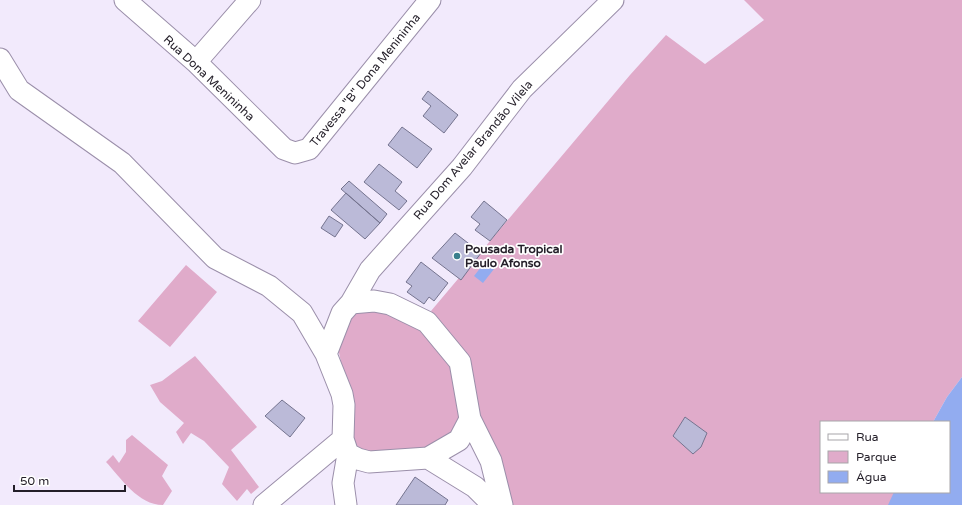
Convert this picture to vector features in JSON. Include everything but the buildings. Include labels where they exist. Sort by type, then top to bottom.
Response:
[{"type":"street","name":"Rua Dona Menininha","points":[[125,0],[196,62],[284,149],[295,153]]},
{"type":"street","points":[[196,62],[250,0]]},
{"type":"street","name":"Travessa \"B\" Dona Menininha","points":[[295,153],[309,149],[430,0]]},
{"type":"street","name":"Rua Dom Avelar Brandão Vilela","points":[[326,354],[346,308],[370,270],[462,167],[522,89],[613,0]]},
{"type":"street","points":[[0,59],[19,90],[122,163],[215,258],[269,286],[302,313],[326,354],[342,394],[344,405],[345,446],[343,484],[346,505]]},
{"type":"street","points":[[370,270],[390,304]]},
{"type":"street","points":[[302,313],[322,315],[374,300],[390,304],[427,322],[460,362],[470,419],[491,461],[502,505]]},
{"type":"street","points":[[345,446],[358,459],[369,462],[428,458],[459,440],[470,419]]},
{"type":"street","points":[[264,505],[345,446]]},
{"type":"street","points":[[428,458],[475,487],[493,505]]},
{"type":"green space","points":[[744,0],[962,0],[962,377],[947,397],[934,421],[820,421],[820,493],[895,493],[889,505],[512,505],[502,467],[480,414],[467,358],[431,311],[630,75],[666,35],[705,64],[764,20]]},
{"type":"green space","points":[[186,265],[217,292],[170,347],[138,321]]},
{"type":"green space","points":[[380,307],[426,331],[454,361],[465,412],[455,433],[437,446],[378,455],[353,449],[345,380],[339,353],[338,331],[347,315]]},
{"type":"green space","points":[[195,356],[257,427],[231,450],[259,487],[251,494],[247,489],[237,501],[222,484],[229,467],[204,441],[191,433],[183,444],[176,432],[184,423],[160,402],[150,385],[162,381]]},
{"type":"green space","points":[[132,435],[168,465],[162,476],[172,491],[163,505],[154,504],[138,496],[124,483],[106,462],[113,455],[119,463],[126,452],[126,440]]},
{"type":"water","points":[[485,262],[494,269],[483,283],[474,276]]},
{"type":"water","points":[[962,377],[962,505],[888,505],[894,493],[950,493],[950,421],[934,421],[947,397]]},
{"type":"place","name":"Pousada Tropical Paulo Afonso","points":[[457,256]]}]
